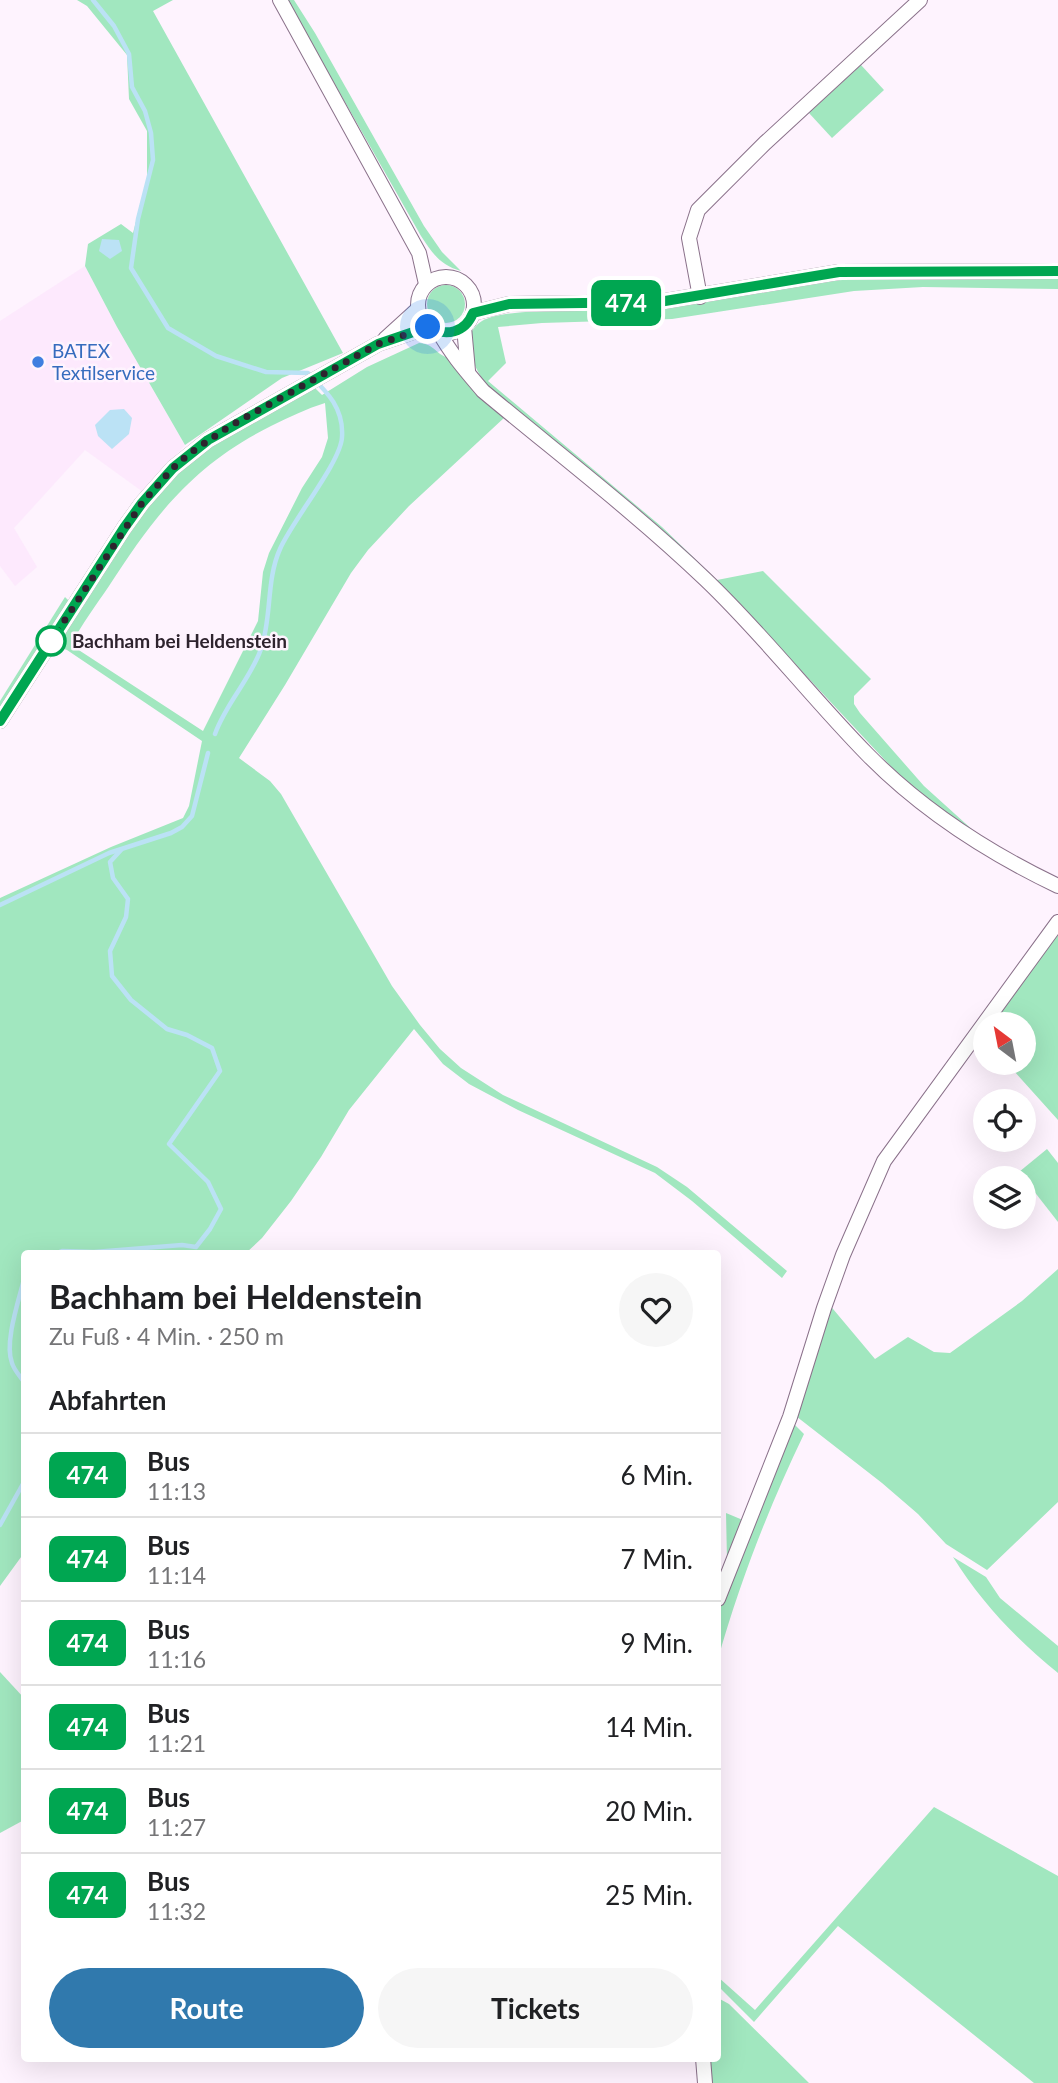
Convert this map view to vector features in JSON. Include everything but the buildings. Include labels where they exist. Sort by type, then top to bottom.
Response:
[{"type":"street","points":[[280,0],[419,253],[426,284]]},
{"type":"street","points":[[700,297],[689,238],[698,209],[765,143],[920,0]]},
{"type":"street","points":[[378,344],[433,330],[450,333],[464,327],[473,313],[472,293],[462,281],[444,276],[419,253]]},
{"type":"street","points":[[473,313],[509,304],[659,302],[839,272],[1058,271]]},
{"type":"street","points":[[444,276],[426,284],[418,298],[418,309],[423,321],[483,391],[704,578],[767,642],[868,754],[907,790],[990,849],[1058,886]]},
{"type":"street","points":[[472,293],[509,304]]},
{"type":"street","points":[[0,721],[124,528],[165,476],[208,440],[378,344],[418,309]]},
{"type":"street","points":[[464,327],[468,371]]},
{"type":"street","points":[[721,1591],[790,1417],[824,1308],[844,1255],[884,1161],[1058,922]]},
{"type":"street","points":[[704,2062],[705,2083]]},
{"type":"shaded area","points":[[85,266],[185,445],[143,492],[85,450],[14,528],[37,567],[15,586],[0,566],[0,321]]},
{"type":"green space","points":[[77,0],[173,0],[153,11],[343,353],[282,378],[185,445],[85,266],[88,244],[121,224],[133,233],[147,179],[147,131],[129,99],[127,55],[87,6]]},
{"type":"green space","points":[[287,0],[294,0],[315,33],[424,226],[442,252],[461,271],[438,258],[421,236]]},
{"type":"green space","points":[[861,65],[884,90],[832,138],[809,113]]},
{"type":"green space","points":[[915,276],[1058,276],[1058,289],[923,287],[854,291],[672,319],[498,327],[506,363],[488,381],[662,527],[717,580],[763,571],[871,679],[854,696],[854,704],[860,713],[924,786],[976,833],[936,807],[897,773],[767,634],[487,386],[473,361],[469,343],[470,335],[482,321],[509,314],[662,307],[777,287]]},
{"type":"green space","points":[[446,285],[459,291],[465,304],[459,317],[446,323],[433,317],[427,304],[433,291]]},
{"type":"green space","points":[[419,343],[429,345],[449,358],[505,417],[409,506],[368,550],[351,573],[239,758],[270,781],[281,794],[392,986],[440,1049],[461,1068],[503,1095],[657,1167],[687,1187],[787,1271],[782,1278],[655,1173],[518,1110],[469,1084],[443,1064],[414,1029],[349,1110],[291,1201],[249,1250],[21,1250],[21,1557],[0,1586],[0,898],[111,847],[183,818],[189,806],[202,741],[67,650],[56,646],[124,539],[152,501],[184,465],[217,441],[314,387],[322,395],[367,367]],"holes":[[[325,403],[328,438],[322,457],[302,488],[269,553],[263,572],[258,621],[203,731],[71,645],[126,560],[160,514],[219,457],[271,426]]]},
{"type":"green space","points":[[65,597],[69,601],[0,711],[0,701]]},
{"type":"green space","points":[[1058,930],[1058,1120],[1036,1095],[1036,1089],[1030,1089],[1018,1075],[1036,1075],[1036,1012],[1000,1012]]},
{"type":"green space","points":[[1047,1149],[1058,1163],[1058,1222],[1036,1194],[1036,1166],[1026,1166]]},
{"type":"green space","points":[[1058,1269],[1058,1502],[987,1570],[946,1544],[918,1514],[882,1483],[792,1413],[828,1303],[875,1359],[908,1337],[934,1352],[950,1353],[1022,1301]]},
{"type":"green space","points":[[793,1423],[804,1434],[756,1545],[721,1649],[721,1593],[727,1560],[726,1513],[750,1523]]},
{"type":"green space","points":[[953,1557],[986,1577],[1000,1598],[1058,1646],[1058,1673],[1001,1620]]},
{"type":"green space","points":[[0,1672],[21,1695],[21,1822],[0,1833]]},
{"type":"green space","points":[[934,1807],[1058,1876],[1058,2083],[1034,2083],[838,1926],[754,2022],[721,1989],[721,1980],[755,2010]]},
{"type":"green space","points":[[721,2000],[729,2004],[809,2083],[708,2083],[707,2062],[721,2062]]},
{"type":"water","points":[[102,239],[119,240],[122,251],[110,259],[99,251]]},
{"type":"water","points":[[124,409],[132,418],[129,434],[112,449],[98,436],[95,425],[110,410]]},
{"type":"waterway","points":[[93,0],[114,26],[129,54],[132,87],[145,111],[151,133],[153,160],[138,219],[131,268],[168,328],[216,356],[266,372],[308,373],[333,401],[342,427],[340,448],[334,461],[280,549],[273,573],[261,649],[215,734]]},
{"type":"waterway","points":[[0,905],[109,853],[182,827],[192,816],[208,753]]},
{"type":"waterway","points":[[119,1250],[182,1245],[196,1247],[221,1209],[208,1182],[169,1144],[220,1071],[212,1048],[187,1035],[167,1029],[131,1000],[112,976],[110,951],[126,917],[128,899],[113,878],[110,862],[121,850]]},
{"type":"waterway","points":[[21,1290],[10,1344],[13,1366],[21,1378]]},
{"type":"waterway","points":[[0,1525],[21,1487]]},
{"type":"bus line","name":"474","points":[[0,721],[124,528],[173,468],[230,426],[378,344],[428,327],[442,333],[457,331],[464,327],[473,313],[509,304],[659,302],[839,272],[1058,271]]},
{"type":"place","name":"BATEX Textilservice","points":[[38,362]]},
{"type":"place","name":"Bachham bei Heldenstein","points":[[51,641]]},
{"type":"route","points":[[51,641],[142,503],[190,453],[230,426],[378,344],[428,327]]}]
